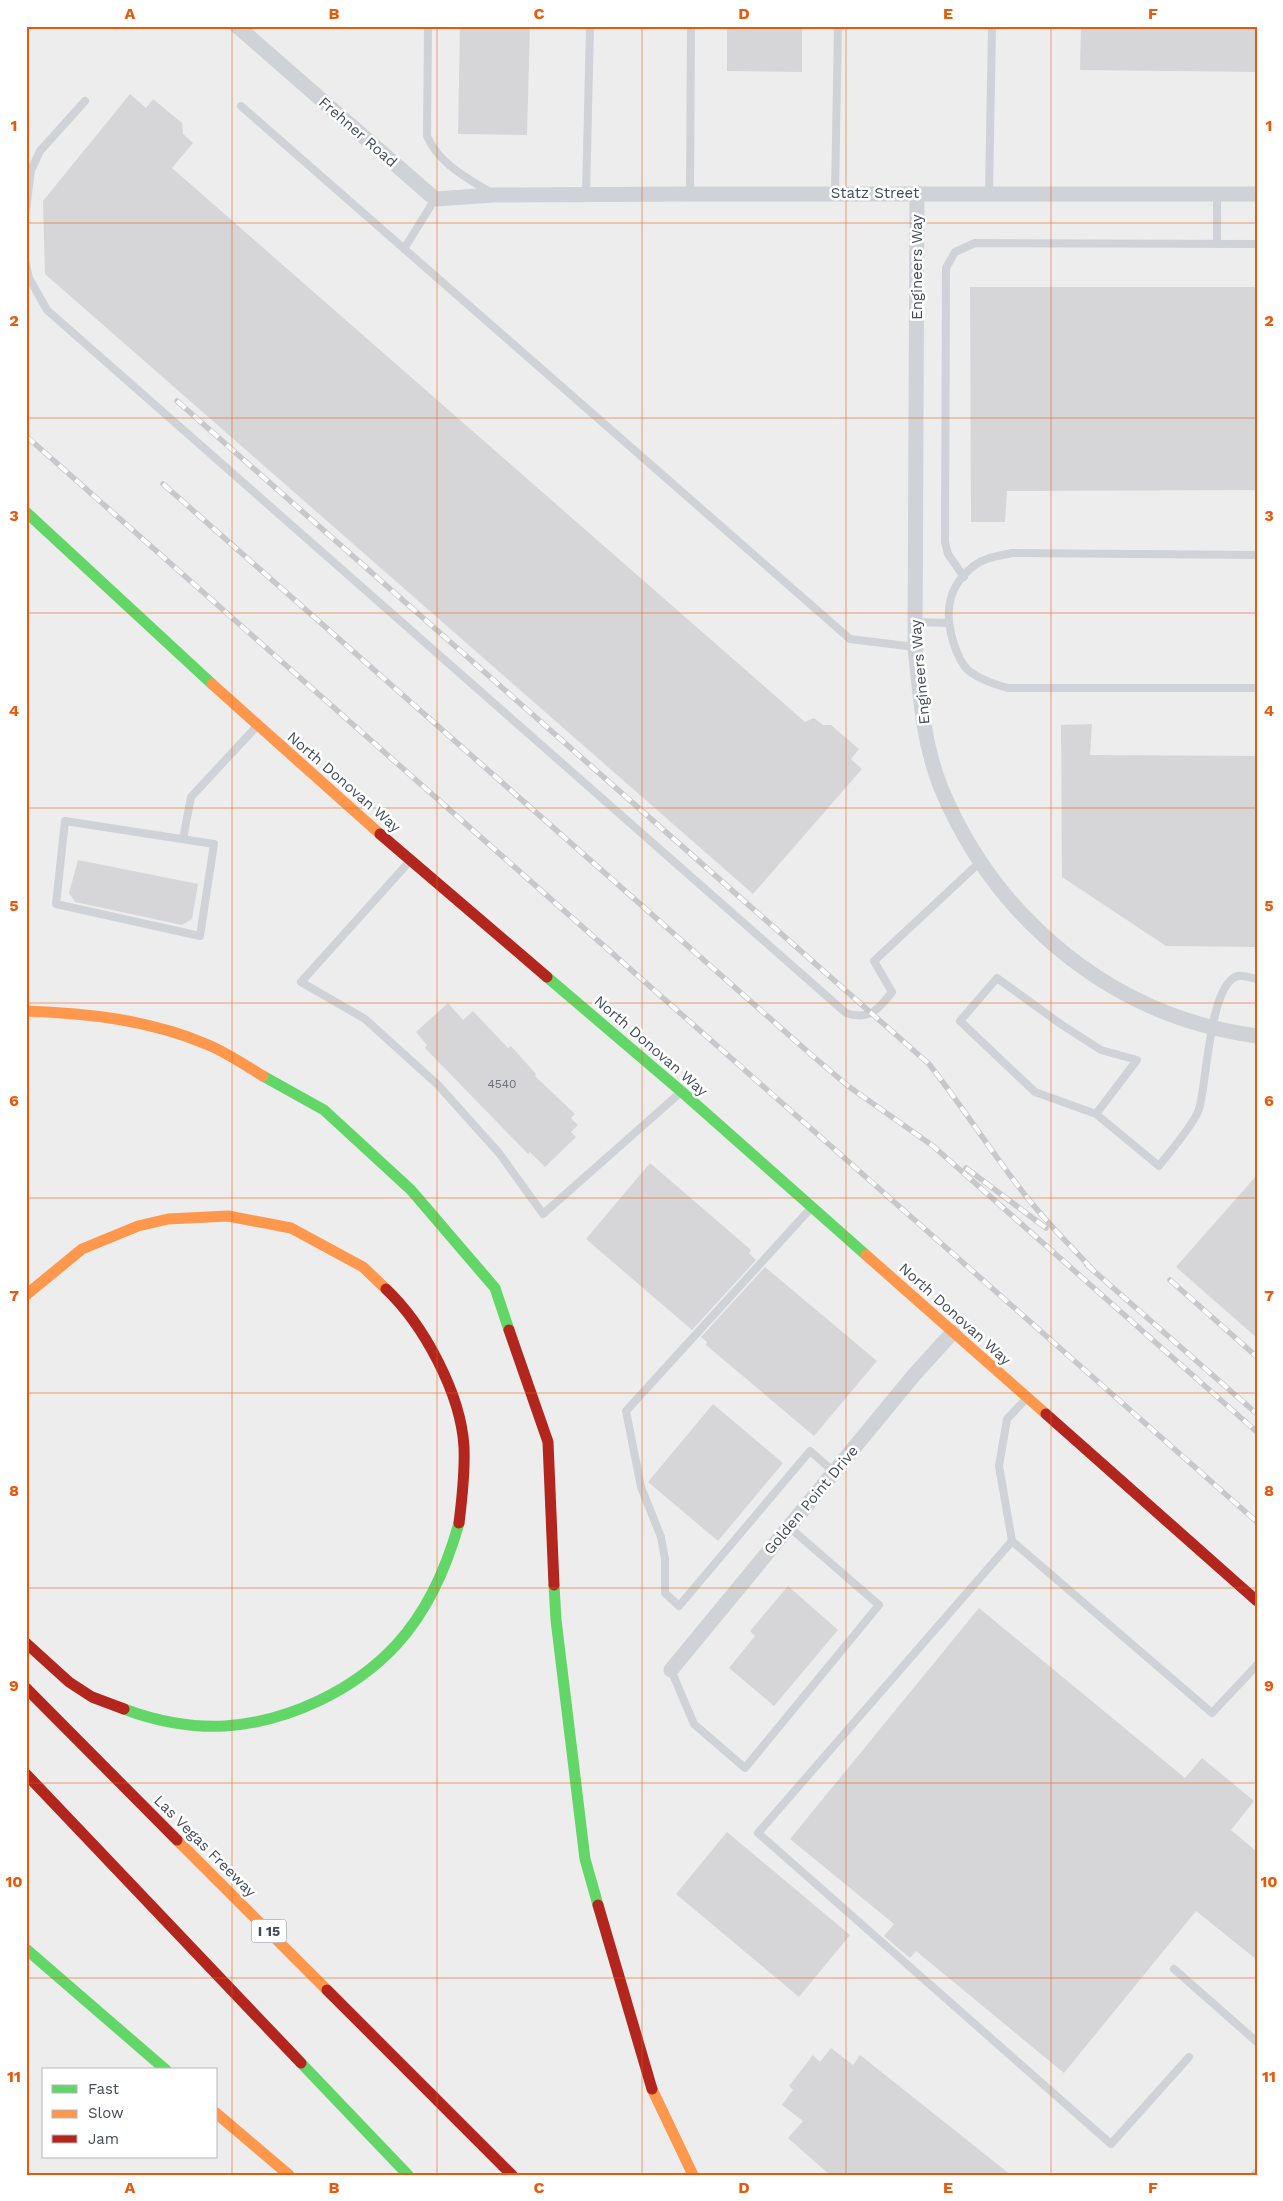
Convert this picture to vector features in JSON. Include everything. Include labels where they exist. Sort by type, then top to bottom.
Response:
[{"type":"main road","name":"North Donovan Way","points":[[26,512],[258,726],[410,861],[682,1092],[1257,1602]]},
{"type":"main road","points":[[26,1011],[61,1012],[125,1020],[169,1031],[207,1044],[324,1110],[411,1190],[495,1288],[548,1442],[556,1620],[585,1859],[653,2094],[693,2175]]},
{"type":"main road","points":[[26,1295],[82,1249],[138,1226],[168,1218],[228,1216],[290,1228],[363,1267],[403,1305],[434,1350],[459,1417],[464,1447],[459,1522],[450,1554],[430,1597],[397,1644],[353,1682],[305,1707],[256,1721],[224,1726],[187,1726],[154,1718],[92,1697],[69,1682],[26,1643]]},
{"type":"main road","name":"Las Vegas Freeway","points":[[26,1688],[512,2175]]},
{"type":"main road","points":[[26,1774],[408,2175]]},
{"type":"main road","points":[[26,1949],[164,2068]]},
{"type":"main road","points":[[47,1982],[80,1996]]},
{"type":"main road","points":[[218,2115],[288,2175]]},
{"type":"street","name":"Frehner Road","points":[[237,26],[436,199]]},
{"type":"street","name":"Statz Street","points":[[494,195],[835,193],[1257,194]]},
{"type":"street","name":"Engineers Way","points":[[917,193],[916,647],[922,721],[941,787],[980,862],[994,882],[1039,933],[1110,986],[1159,1010],[1238,1033],[1257,1036]]},
{"type":"street","points":[[436,199],[494,195]]},
{"type":"street","name":"Golden Point Drive","points":[[671,1670],[834,1472],[953,1332]]},
{"type":"lane","points":[[428,26],[426,136],[434,152],[451,168],[494,195]]},
{"type":"lane","points":[[586,195],[590,26]]},
{"type":"lane","points":[[690,194],[691,26]]},
{"type":"lane","points":[[835,193],[838,26]]},
{"type":"lane","points":[[989,193],[992,26]]},
{"type":"lane","points":[[26,210],[30,170],[40,151],[85,101]]},
{"type":"lane","points":[[241,106],[850,639],[916,647]]},
{"type":"lane","points":[[1217,194],[1217,244]]},
{"type":"lane","points":[[404,249],[436,199]]},
{"type":"lane","points":[[964,577],[948,554],[945,542],[946,268],[955,252],[975,243],[1257,244]]},
{"type":"lane","points":[[26,264],[29,278],[47,310],[846,1013],[858,1017],[879,1009],[892,992],[874,961],[980,862]]},
{"type":"lane","points":[[1257,555],[1012,553],[990,558],[975,565],[964,577],[956,586],[949,603],[948,623],[957,654],[968,670],[990,683],[1008,688],[1257,688]]},
{"type":"lane","points":[[916,622],[948,623]]},
{"type":"lane","points":[[183,839],[191,797],[258,726]]},
{"type":"lane","points":[[65,820],[183,839],[214,844],[200,936],[56,904],[65,820]]},
{"type":"lane","points":[[410,861],[302,982],[365,1019],[438,1085],[499,1153],[544,1214],[682,1092]]},
{"type":"lane","points":[[1096,1114],[1137,1060],[1102,1050],[1062,1025],[997,978],[960,1020],[1035,1092],[1096,1114],[1159,1166],[1199,1111],[1212,1026],[1222,993],[1229,980],[1239,975],[1257,979]]},
{"type":"lane","points":[[812,1206],[626,1411],[641,1487],[662,1537],[665,1559],[665,1593],[679,1606],[810,1451],[834,1472]]},
{"type":"lane","points":[[1027,1398],[1007,1419],[999,1466],[1012,1541],[1212,1713],[1257,1665]]},
{"type":"lane","points":[[671,1670],[694,1724],[745,1768],[879,1605],[789,1527]]},
{"type":"lane","points":[[1012,1541],[758,1833],[1110,2144],[1189,2057]]},
{"type":"lane","points":[[1174,1969],[1257,2042]]},
{"type":"lane","points":[[1254,2175],[1257,2172]]},
{"type":"building","points":[[460,26],[530,26],[527,135],[458,134]]},
{"type":"building","points":[[727,26],[802,26],[802,72],[727,71]]},
{"type":"building","points":[[1081,26],[1257,26],[1257,72],[1080,70]]},
{"type":"building","points":[[130,94],[146,108],[153,99],[182,123],[183,134],[193,143],[172,168],[805,722],[814,718],[823,725],[831,725],[859,749],[851,759],[862,769],[753,894],[45,274],[43,201]]},
{"type":"building","points":[[970,287],[1257,287],[1257,490],[1007,491],[1005,522],[971,522]]},
{"type":"building","points":[[1092,724],[1090,755],[1257,756],[1257,947],[1166,946],[1062,877],[1061,725]]},
{"type":"building","points":[[78,860],[198,884],[192,919],[182,925],[75,902],[69,893]]},
{"type":"building","points":[[448,1003],[463,1020],[473,1011],[508,1048],[511,1046],[536,1074],[535,1076],[575,1114],[571,1118],[578,1125],[571,1132],[576,1137],[545,1167],[530,1152],[528,1154],[425,1048],[427,1045],[416,1032]]},
{"type":"building","points":[[650,1163],[751,1250],[749,1253],[756,1260],[692,1330],[586,1239]]},
{"type":"building","points":[[1257,1175],[1257,1338],[1176,1267]]},
{"type":"building","points":[[765,1267],[877,1361],[814,1436],[706,1345],[707,1342],[701,1337]]},
{"type":"building","points":[[713,1404],[783,1463],[718,1541],[648,1482]]},
{"type":"building","points":[[788,1586],[838,1630],[774,1706],[729,1668],[755,1636],[750,1631]]},
{"type":"building","points":[[979,1608],[1185,1778],[1202,1758],[1254,1801],[1231,1830],[1257,1852],[1257,1960],[1196,1911],[1064,2073],[916,1951],[910,1958],[884,1936],[894,1924],[790,1839]]},
{"type":"building","points":[[727,1832],[850,1935],[799,1997],[676,1894]]},
{"type":"building","points":[[831,2048],[853,2065],[860,2055],[1011,2175],[830,2175],[788,2138],[803,2121],[782,2105],[793,2090],[789,2086],[813,2055],[820,2062]]},
{"type":"railway","points":[[177,401],[929,1064],[1030,1201],[1092,1269]]},
{"type":"railway","points":[[26,436],[1257,1522]]},
{"type":"railway","points":[[163,484],[815,1058],[848,1086],[933,1146],[1257,1432]]},
{"type":"railway","points":[[966,1168],[1046,1228]]},
{"type":"railway","points":[[1087,1265],[1257,1414]]},
{"type":"railway","points":[[1170,1280],[1257,1357]]},
{"type":"traffic: fast","points":[[26,512],[212,684]]},
{"type":"traffic: fast","points":[[547,977],[682,1092],[866,1255]]},
{"type":"traffic: fast","points":[[263,1076],[324,1110],[411,1190],[495,1288],[509,1330]]},
{"type":"traffic: fast","points":[[124,1709],[174,1723],[225,1726],[273,1718],[319,1701],[341,1689],[380,1661],[397,1644],[418,1617],[435,1587],[449,1555],[459,1523]]},
{"type":"traffic: fast","points":[[554,1585],[556,1620],[585,1859],[598,1905]]},
{"type":"traffic: fast","points":[[26,1949],[164,2068]]},
{"type":"traffic: fast","points":[[301,2063],[408,2175]]},
{"type":"traffic: slow","points":[[212,684],[380,834]]},
{"type":"traffic: slow","points":[[26,1011],[118,1019],[163,1029],[213,1047],[263,1076]]},
{"type":"traffic: slow","points":[[26,1295],[82,1249],[138,1226],[168,1219],[228,1216],[291,1228],[363,1267],[386,1289]]},
{"type":"traffic: slow","points":[[866,1255],[1046,1414]]},
{"type":"traffic: slow","points":[[177,1840],[327,1990]]},
{"type":"traffic: slow","points":[[652,2089],[693,2175]]},
{"type":"traffic: slow","points":[[218,2115],[289,2175]]},
{"type":"traffic: jam","points":[[380,834],[547,977]]},
{"type":"traffic: jam","points":[[386,1289],[414,1321],[427,1341],[448,1383],[456,1405],[464,1447],[464,1475],[459,1523]]},
{"type":"traffic: jam","points":[[509,1330],[548,1442],[554,1585]]},
{"type":"traffic: jam","points":[[1046,1414],[1257,1601]]},
{"type":"traffic: jam","points":[[26,1643],[69,1682],[92,1697],[124,1709]]},
{"type":"traffic: jam","points":[[26,1688],[177,1840]]},
{"type":"traffic: jam","points":[[26,1774],[301,2063]]},
{"type":"traffic: jam","points":[[598,1905],[652,2089]]},
{"type":"traffic: jam","points":[[327,1990],[512,2175]]}]
